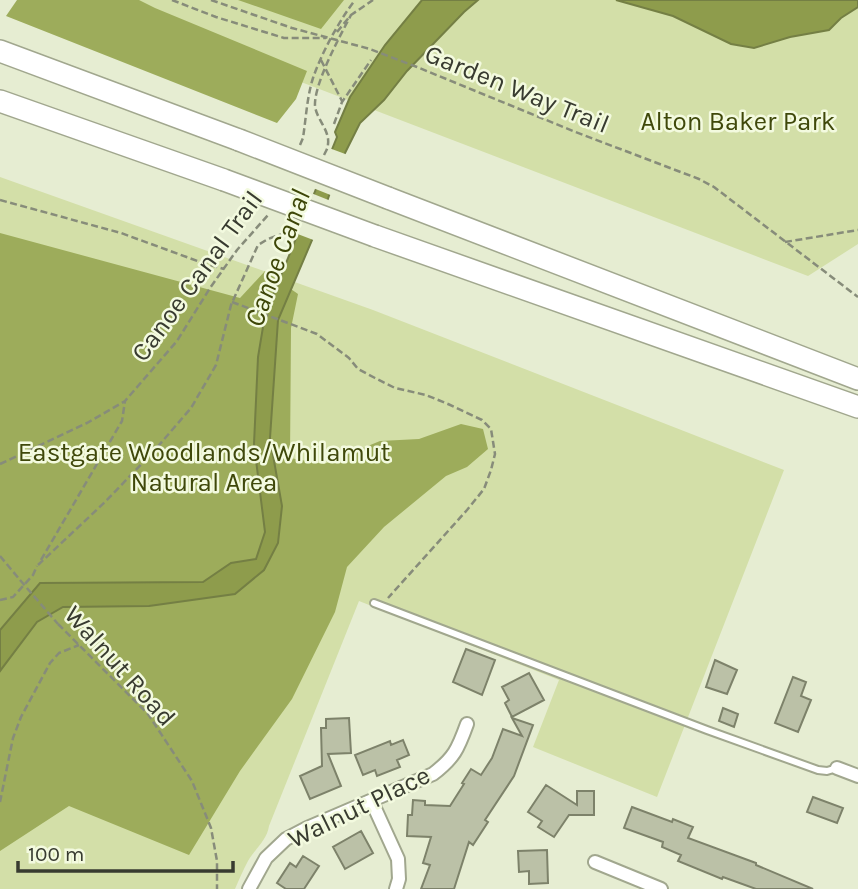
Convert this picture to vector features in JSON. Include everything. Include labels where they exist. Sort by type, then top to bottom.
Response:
[{"type":"highway","points":[[0,51],[239,140],[858,379]]},
{"type":"highway","points":[[0,101],[858,407]]},
{"type":"street","name":"Walnut Place","points":[[249,889],[266,858],[286,839],[433,774],[449,762],[458,748],[467,724]]},
{"type":"street","points":[[837,768],[858,776]]},
{"type":"street","points":[[372,802],[398,859],[399,879],[396,889]]},
{"type":"street","points":[[595,862],[661,889]]},
{"type":"lane","points":[[374,603],[805,766],[827,771],[837,768]]},
{"type":"path","points":[[172,0],[216,17],[284,37],[331,38]]},
{"type":"path","name":"Garden Way Trail","points":[[211,0],[280,24],[370,49],[699,179],[714,187],[858,297]]},
{"type":"path","points":[[298,150],[303,138],[313,78],[331,38],[355,0]]},
{"type":"path","points":[[331,38],[351,15],[373,0]]},
{"type":"path","points":[[324,156],[328,138],[314,107],[316,94],[351,15]]},
{"type":"path","points":[[321,60],[342,102]]},
{"type":"path","points":[[334,124],[342,102],[371,60]]},
{"type":"path","points":[[0,200],[121,233],[224,269]]},
{"type":"path","name":"Canoe Canal Trail","points":[[0,464],[87,423],[125,401],[177,341],[237,250],[267,219],[272,207]]},
{"type":"path","points":[[37,567],[105,502],[191,408],[216,365],[232,302],[258,245],[293,230],[298,225]]},
{"type":"path","points":[[785,242],[858,230]]},
{"type":"path","points":[[232,302],[317,334],[349,358],[358,369],[395,388],[426,395],[448,404],[482,420],[491,429],[495,454],[484,489],[381,606]]},
{"type":"path","points":[[0,600],[13,597],[33,575],[122,421],[125,401]]},
{"type":"path","name":"Walnut Road","points":[[0,556],[58,624],[148,714],[192,782],[211,828],[217,861],[217,889]]},
{"type":"path","points":[[0,802],[13,738],[21,717],[50,663],[59,653],[79,645]]},
{"type":"green space","points":[[17,0],[139,0],[307,71],[296,99],[277,123],[6,16]]},
{"type":"green space","name":"Alton Baker Park","points":[[87,0],[858,0],[858,244],[808,276]]},
{"type":"green space","points":[[238,0],[344,0],[321,29]]},
{"type":"green space","name":"Eastgate Woodlands/Whilamut Natural Area","points":[[0,177],[373,310],[784,470],[657,797],[533,747],[559,680],[359,601],[266,836],[248,861],[235,889],[0,889]]},
{"type":"green space","points":[[0,233],[240,298],[265,271],[298,294],[291,328],[290,458],[324,464],[380,441],[419,439],[461,424],[483,429],[488,449],[467,467],[446,476],[384,527],[347,567],[335,612],[292,699],[240,771],[189,855],[69,806],[0,851],[0,671],[37,622],[63,607],[149,606],[235,594],[264,570],[278,543],[282,506],[270,438],[278,321],[265,315],[258,357],[254,444],[265,532],[256,559],[231,563],[203,582],[40,583],[0,630]]},
{"type":"shaded area","points":[[422,0],[478,0],[360,123],[341,161],[321,219],[278,320],[270,438],[282,506],[278,543],[264,570],[235,594],[149,606],[63,607],[37,622],[0,671],[0,630],[40,583],[203,582],[231,563],[256,559],[265,532],[254,444],[258,357],[265,315],[337,137],[335,132],[350,97],[385,45]]},
{"type":"shaded area","points":[[616,0],[858,0],[858,7],[829,30],[790,37],[754,48],[731,44],[673,16]]},
{"type":"pier","points":[[329,148],[348,155],[333,196],[313,188]]},
{"type":"pier","points":[[311,193],[331,201],[316,241],[295,233]]},
{"type":"building","points":[[466,649],[495,660],[482,695],[453,682]]},
{"type":"building","points":[[715,660],[737,670],[727,694],[706,687]]},
{"type":"building","points":[[529,673],[544,700],[512,717],[505,703],[509,700],[502,687]]},
{"type":"building","points":[[793,677],[806,682],[801,696],[811,700],[798,732],[775,723]]},
{"type":"building","points":[[723,708],[738,714],[734,727],[719,721]]},
{"type":"building","points":[[349,718],[351,753],[328,754],[341,786],[310,799],[300,776],[322,766],[321,728],[326,728],[326,719]]},
{"type":"building","points":[[512,718],[533,725],[514,776],[485,820],[488,822],[473,845],[469,842],[454,889],[421,889],[430,865],[423,863],[431,837],[407,836],[408,815],[412,815],[413,800],[425,801],[425,805],[450,806],[471,769],[481,775],[492,758],[503,729],[522,736]]},
{"type":"building","points":[[403,740],[409,755],[397,760],[400,767],[377,776],[375,770],[363,775],[355,755],[390,741],[391,745]]},
{"type":"building","points":[[546,785],[577,805],[577,791],[594,791],[594,815],[569,815],[554,837],[538,827],[542,821],[528,812]]},
{"type":"building","points":[[813,797],[843,808],[837,823],[807,812]]},
{"type":"building","points":[[632,807],[693,827],[688,838],[756,863],[813,889],[756,889],[678,861],[681,855],[662,847],[663,842],[624,828]]},
{"type":"building","points":[[361,831],[373,853],[345,869],[333,847]]},
{"type":"building","points":[[547,850],[548,883],[529,884],[529,871],[519,872],[518,851]]},
{"type":"building","points":[[303,856],[319,866],[304,889],[286,889],[277,883],[290,863],[296,867]]},
{"type":"water label","name":"Canoe Canal","points":[[277,258]]}]
